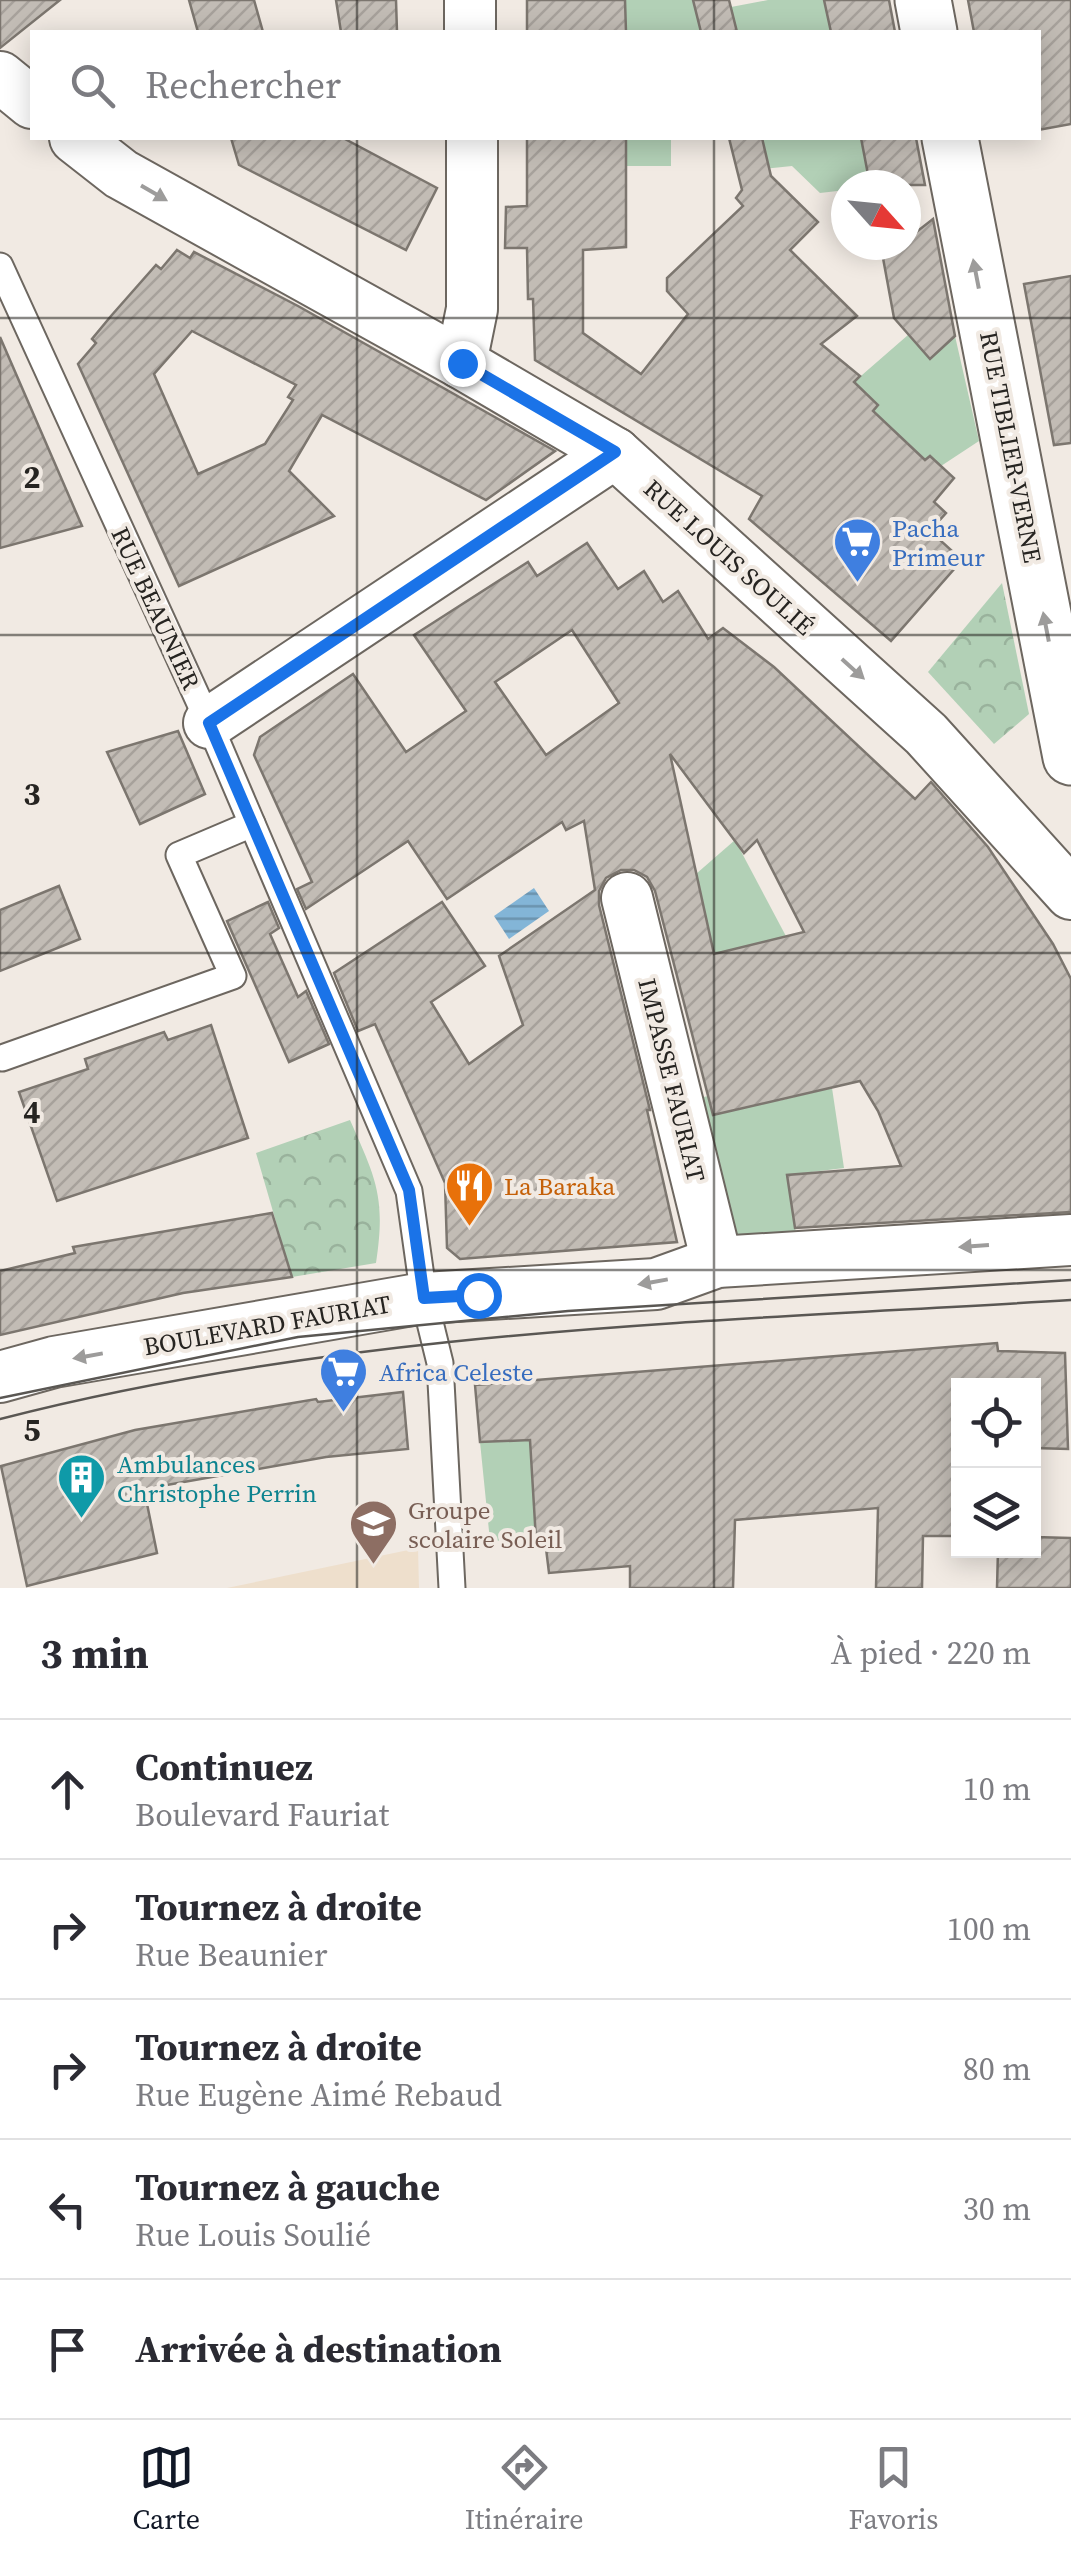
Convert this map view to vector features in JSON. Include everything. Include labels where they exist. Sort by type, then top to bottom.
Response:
[{"type":"main road","points":[[923,0],[929,30]]},
{"type":"main road","name":"RUE TIBLIER-VERNE","points":[[950,140],[1071,757]]},
{"type":"street","points":[[470,0],[470,30]]},
{"type":"street","points":[[0,77],[30,101]]},
{"type":"street","name":"RUE LOUIS SOULIÉ","points":[[78,140],[121,174],[615,452],[926,734],[1071,894]]},
{"type":"street","points":[[462,363],[472,309],[472,140]]},
{"type":"street","points":[[209,723],[615,452]]},
{"type":"street","name":"IMPASSE FAURIAT","points":[[627,898],[717,1262]]},
{"type":"street","name":"BOULEVARD FAURIAT","points":[[0,1377],[54,1362],[424,1298],[656,1284],[717,1262],[1071,1240]]},
{"type":"lane","name":"RUE BEAUNIER","points":[[0,266],[209,723],[409,1190],[424,1298],[440,1363],[452,1588]]},
{"type":"lane","points":[[2,1058],[233,976],[178,855],[252,824]]},
{"type":"shaded area","name":"Groupe scolaire Soleil","points":[[418,1548],[419,1588],[227,1588]]},
{"type":"green space","points":[[625,0],[694,0],[701,30],[625,30]]},
{"type":"green space","points":[[768,0],[824,0],[831,30],[737,30],[731,7]]},
{"type":"green space","points":[[626,140],[671,140],[671,166],[626,166]]},
{"type":"green space","points":[[762,140],[861,140],[867,170],[831,170],[831,192],[820,193],[792,166],[763,169]]},
{"type":"green space","points":[[908,335],[930,359],[955,336],[979,441],[941,466],[930,456],[925,460],[873,411],[878,404],[854,382]]},
{"type":"green space","points":[[1002,583],[1029,714],[994,744],[928,672]]},
{"type":"green space","points":[[735,840],[788,940],[714,954],[696,874]]},
{"type":"green space","points":[[832,1088],[844,1168],[787,1175],[796,1233],[736,1239],[695,1099],[708,1096],[778,1101]]},
{"type":"green space","points":[[350,1120],[377,1189],[380,1221],[376,1263],[292,1277],[256,1153]]},
{"type":"green space","points":[[548,1439],[534,1498],[536,1540],[490,1541],[480,1442]]},
{"type":"water","points":[[534,888],[549,911],[509,939],[494,916]]},
{"type":"building","points":[[0,0],[60,0],[0,48]]},
{"type":"building","points":[[189,0],[254,0],[262,30],[197,30]]},
{"type":"building","points":[[336,0],[396,0],[397,30],[341,30]]},
{"type":"building","points":[[527,0],[625,0],[626,30],[527,30]]},
{"type":"building","points":[[693,0],[729,0],[736,30],[700,30]]},
{"type":"building","points":[[824,0],[889,0],[895,30],[831,30]]},
{"type":"building","points":[[968,0],[1071,0],[1071,124],[1041,129],[1041,30],[974,30]]},
{"type":"building","points":[[232,140],[347,140],[437,188],[406,250],[239,165]]},
{"type":"building","points":[[527,140],[626,140],[626,247],[583,250],[583,333],[641,374],[688,314],[667,291],[667,278],[743,206],[736,198],[742,190],[730,140],[762,140],[771,176],[818,222],[790,250],[857,316],[821,344],[860,376],[854,382],[878,405],[873,411],[925,460],[930,456],[954,478],[934,502],[946,513],[930,531],[962,560],[891,641],[749,519],[762,496],[535,360],[527,248],[505,248],[506,207],[527,206]]},
{"type":"building","points":[[861,140],[916,140],[925,185],[921,185],[921,170],[867,170]]},
{"type":"building","points":[[933,219],[955,336],[930,359],[894,318],[883,260],[921,260],[921,228]]},
{"type":"building","points":[[177,250],[190,258],[194,252],[555,451],[486,500],[322,415],[289,471],[334,516],[179,586],[78,364],[111,316],[156,265],[161,269]],"holes":[[[192,331],[296,385],[288,397],[293,400],[265,444],[198,474],[154,374]]]},
{"type":"building","points":[[1071,276],[1071,443],[1054,445],[1024,284]]},
{"type":"building","points":[[0,337],[82,526],[0,548]]},
{"type":"building","points":[[587,543],[618,589],[644,571],[663,602],[678,591],[708,639],[723,628],[774,667],[915,799],[931,782],[988,847],[1053,944],[1071,979],[1071,1212],[795,1228],[787,1175],[901,1166],[878,1111],[860,1081],[713,1115],[655,891],[647,877],[634,870],[621,870],[606,878],[599,891],[599,905],[650,1110],[677,1242],[460,1259],[447,1248],[445,1183],[375,1024],[358,1031],[334,973],[442,902],[485,966],[431,1002],[469,1064],[523,1025],[499,956],[595,890],[584,821],[566,830],[562,822],[447,899],[408,841],[306,909],[297,889],[312,882],[254,755],[260,737],[353,674],[406,752],[466,711],[414,635],[528,562],[537,576]],"holes":[[[572,630],[619,703],[546,755],[495,682]],[[670,754],[744,853],[757,840],[804,932],[714,954]]]},
{"type":"building","points":[[178,731],[205,794],[140,824],[107,752]]},
{"type":"building","points":[[59,886],[80,939],[0,971],[0,910]]},
{"type":"building","points":[[268,902],[279,928],[270,934],[298,997],[306,991],[329,1044],[289,1062],[227,921]]},
{"type":"building","points":[[211,1025],[248,1138],[57,1201],[19,1092],[88,1069],[85,1059],[164,1032],[168,1040]]},
{"type":"building","points":[[272,1213],[292,1277],[183,1293],[0,1335],[0,1271],[75,1253],[73,1247]]},
{"type":"building","points":[[997,1343],[998,1351],[1065,1353],[1068,1449],[1041,1448],[1041,1378],[951,1378],[951,1536],[923,1536],[922,1588],[876,1588],[878,1508],[735,1520],[733,1588],[630,1588],[630,1566],[549,1573],[545,1540],[536,1540],[530,1440],[480,1442],[475,1385]]},
{"type":"building","points":[[403,1392],[408,1449],[326,1457],[144,1489],[157,1553],[27,1586],[1,1466],[135,1430],[316,1399],[318,1402]]},
{"type":"building","points":[[1041,1537],[1071,1538],[1071,1588],[997,1588],[998,1558],[1041,1558]]},
{"type":"tram line","points":[[0,1398],[298,1337],[568,1311],[1071,1280]]},
{"type":"tram line","points":[[0,1419],[132,1389],[398,1348],[667,1324],[1071,1300]]},
{"type":"place","name":"Pacha Primeur","points":[[857,584]]},
{"type":"place","name":"La Baraka","points":[[469,1228]]},
{"type":"place","name":"Africa Celeste","points":[[344,1414]]},
{"type":"place","name":"Ambulances Christophe Perrin","points":[[82,1520]]},
{"type":"place","name":"Groupe scolaire Soleil","points":[[373,1566]]},
{"type":"route","points":[[462,363],[615,452],[209,723],[409,1190],[424,1298],[478,1295]]}]
